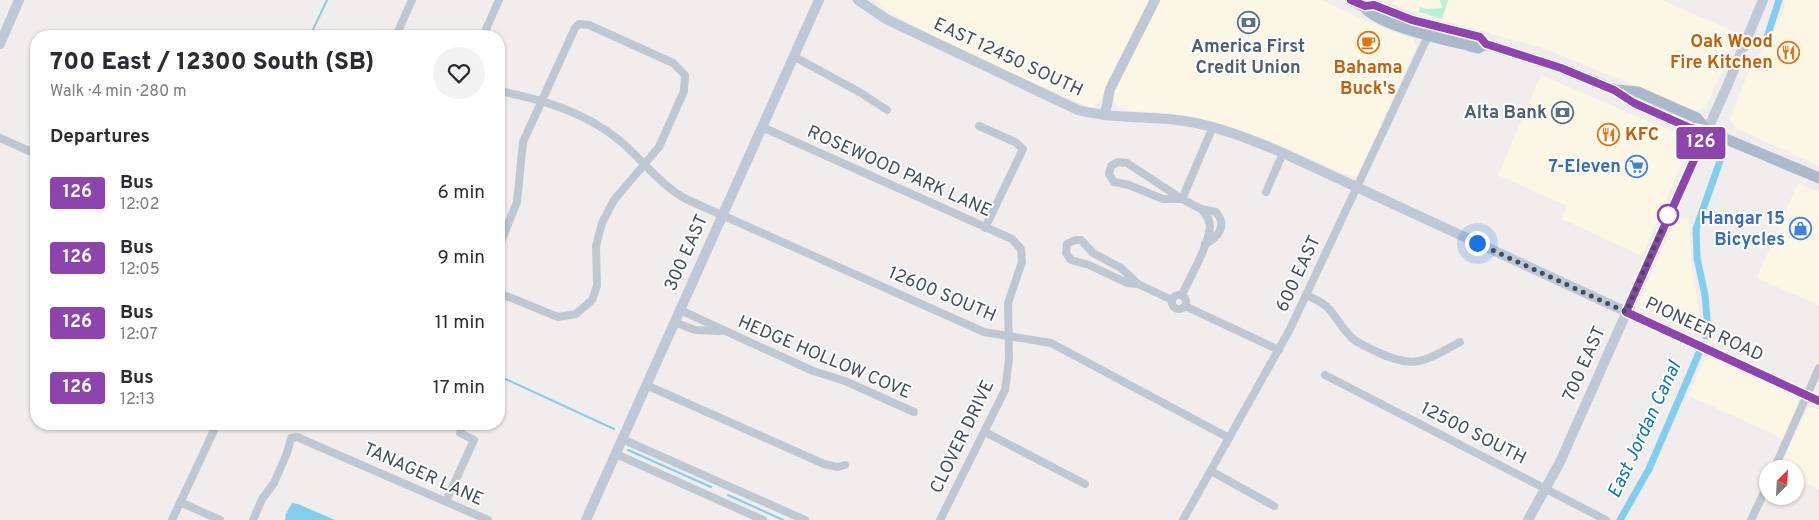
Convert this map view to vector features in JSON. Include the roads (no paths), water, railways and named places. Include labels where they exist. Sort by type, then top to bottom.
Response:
[{"type":"main road","points":[[1351,0],[1365,6],[1374,5],[1412,20],[1480,37],[1486,44],[1561,68],[1614,90],[1638,92],[1697,118],[1707,131],[1819,178]]},
{"type":"main road","points":[[1365,6],[1370,14],[1401,27],[1478,48],[1486,44]]},
{"type":"street","points":[[0,44],[19,0]]},
{"type":"street","points":[[399,30],[412,0]]},
{"type":"street","points":[[486,30],[499,0]]},
{"type":"street","name":"300 EAST","points":[[586,520],[819,0]]},
{"type":"street","name":"EAST 12450 SOUTH","points":[[858,0],[886,19],[1078,110],[1105,115],[1186,121],[1248,139],[1283,153]]},
{"type":"street","points":[[1105,115],[1110,89],[1155,0]]},
{"type":"street","name":"700 EAST","points":[[1528,520],[1547,488],[1707,131],[1763,0]]},
{"type":"street","points":[[505,232],[517,202],[523,142],[572,32],[579,24],[589,25],[673,63],[685,75],[684,91],[656,151],[614,200],[602,222],[596,246],[595,293],[582,310],[570,317],[553,316],[505,296]]},
{"type":"street","name":"600 EAST","points":[[1183,520],[1278,350],[1306,295],[1429,34]]},
{"type":"street","points":[[793,56],[861,93],[887,110]]},
{"type":"street","name":"12600 SOUTH","points":[[505,92],[541,100],[606,131],[680,196],[984,332],[1008,337],[1036,339],[1058,346],[1229,438]]},
{"type":"street","points":[[979,126],[1015,142],[1023,149],[986,228]]},
{"type":"street","name":"ROSEWOOD PARK LANE","points":[[762,127],[1016,242],[1021,249]]},
{"type":"street","points":[[1182,199],[1212,128]]},
{"type":"street","points":[[0,138],[30,151]]},
{"type":"street","points":[[1266,192],[1283,153]]},
{"type":"street","name":"PIONEER ROAD","points":[[1283,153],[1819,401]]},
{"type":"street","points":[[1182,199],[1163,199],[1129,185],[1114,182],[1109,174],[1111,166],[1118,162],[1126,163],[1182,199],[1200,208],[1214,210],[1222,224],[1219,234],[1205,244]]},
{"type":"street","points":[[1182,296],[1205,244],[1210,224],[1200,208]]},
{"type":"street","points":[[1138,284],[1127,283],[1089,265],[1071,260],[1066,253],[1067,244],[1075,240],[1081,240],[1093,253],[1121,268],[1138,284],[1172,300]]},
{"type":"street","name":"CLOVER DRIVE","points":[[940,520],[1002,398],[1007,380],[1008,303],[1022,262],[1021,249]]},
{"type":"street","points":[[1177,295],[1182,296],[1186,301],[1185,306],[1181,310],[1175,309],[1172,305],[1172,300],[1177,295]]},
{"type":"street","points":[[1306,295],[1328,305],[1350,336],[1358,342],[1397,361],[1412,363],[1424,361],[1460,342]]},
{"type":"street","points":[[1185,306],[1278,350]]},
{"type":"street","name":"HEDGE HOLLOW COVE","points":[[680,310],[813,372],[845,381],[914,412]]},
{"type":"street","name":"HEDGE HOLLOW COVE","points":[[674,322],[695,330],[722,331]]},
{"type":"street","points":[[1778,460],[1819,368]]},
{"type":"street","name":"12500 SOUTH","points":[[1325,375],[1606,520]]},
{"type":"street","points":[[646,384],[824,464],[838,467],[845,465]]},
{"type":"street","points":[[172,520],[213,430]]},
{"type":"street","points":[[446,501],[474,440],[460,434],[461,430]]},
{"type":"street","points":[[985,432],[1085,484]]},
{"type":"street","name":"TANAGER LANE","points":[[253,520],[262,500],[274,483],[287,453],[291,438],[305,438],[488,520]]},
{"type":"street","points":[[622,439],[805,520]]},
{"type":"street","points":[[616,454],[763,520]]},
{"type":"street","points":[[1211,470],[1274,506]]},
{"type":"street","points":[[180,502],[220,520]]},
{"type":"street","points":[[1751,520],[1759,503]]},
{"type":"water","points":[[292,503],[298,504],[335,520],[285,520]]},
{"type":"waterway","points":[[313,30],[327,0]]},
{"type":"waterway","name":"East Jordan Canal","points":[[1766,40],[1779,0]]},
{"type":"waterway","name":"East Jordan Canal","points":[[1706,336],[1708,331],[1705,295],[1697,258],[1696,229],[1721,158]]},
{"type":"waterway","name":"East Jordan Canal","points":[[1620,520],[1649,469],[1699,353]]},
{"type":"waterway","points":[[505,379],[614,429]]},
{"type":"waterway","points":[[628,450],[711,487]]},
{"type":"waterway","points":[[728,495],[783,520]]},
{"type":"place","name":"America First Credit Union","points":[[1248,22]]},
{"type":"place","name":"Bahama Buck's","points":[[1368,43]]},
{"type":"place","name":"Oak Wood Fire Kitchen","points":[[1789,52]]},
{"type":"place","name":"Alta Bank","points":[[1563,113]]},
{"type":"place","name":"KFC","points":[[1609,135]]},
{"type":"place","name":"7-Eleven","points":[[1637,167]]},
{"type":"place","name":"Hangar 15 Bicycles","points":[[1801,229]]}]
